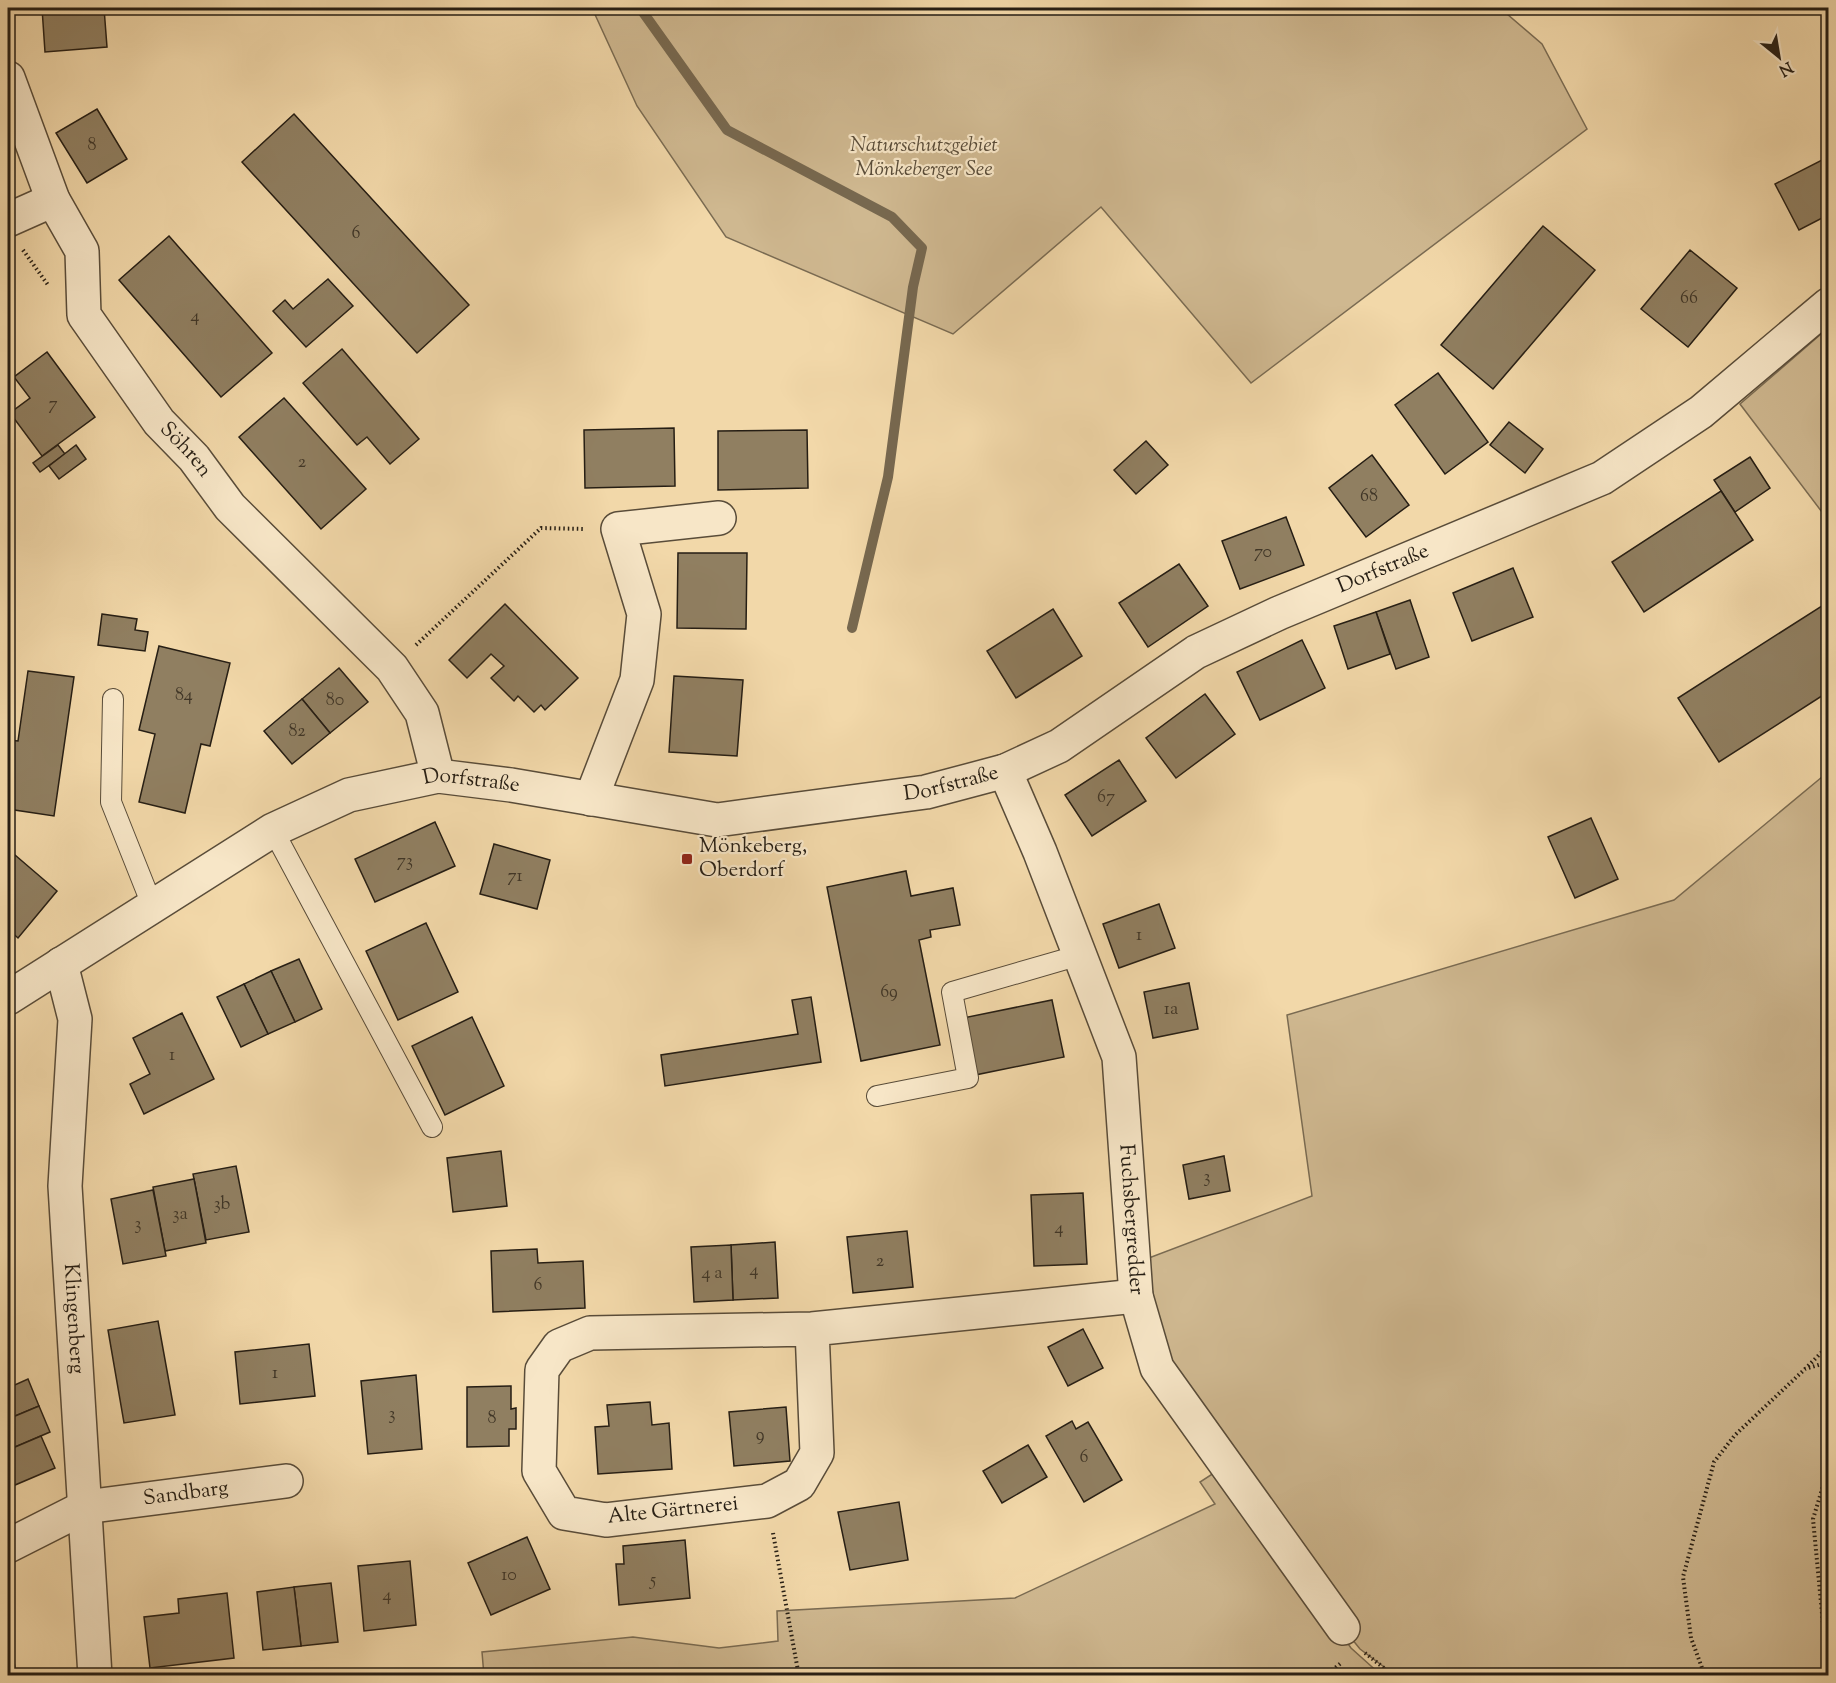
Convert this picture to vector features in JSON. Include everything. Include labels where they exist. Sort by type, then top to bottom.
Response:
[{"type":"street","points":[[8,78],[53,200],[82,251],[84,315]]},
{"type":"street","points":[[13,231],[53,200]]},
{"type":"street","name":"Dorfstraße","points":[[8,998],[273,830],[349,795],[438,776],[511,785],[717,820],[926,792],[1005,771],[1059,746],[1196,652],[1279,613],[1602,478],[1701,412],[1828,305]]},
{"type":"street","name":"Söhren","points":[[84,315],[159,422],[194,458],[230,507],[392,668],[422,713],[438,776]]},
{"type":"street","points":[[591,799],[637,681],[644,614],[618,529],[718,518]]},
{"type":"street","name":"Fuchsbergredder","points":[[1005,771],[1040,852],[1119,1057],[1136,1296],[1157,1368],[1343,1628]]},
{"type":"street","name":"Klingenberg","points":[[61,964],[75,1019],[65,1186],[95,1676]]},
{"type":"street","name":"Alte Gärtnerei","points":[[812,1329],[817,1453],[800,1484],[767,1501],[606,1520],[564,1513],[539,1471],[542,1370],[559,1346],[590,1333],[812,1329],[1136,1296]]},
{"type":"street","name":"Sandbarg","points":[[8,1546],[85,1507],[286,1481]]},
{"type":"lane","points":[[113,699],[111,802],[152,905]]},
{"type":"lane","points":[[273,830],[432,1127]]},
{"type":"lane","points":[[877,1096],[968,1078],[952,992],[1080,955]]},
{"type":"path","points":[[13,231],[64,307],[84,315]]},
{"type":"path","points":[[392,668],[541,528],[618,529]]},
{"type":"path","points":[[1705,1676],[1691,1638],[1683,1577],[1714,1462],[1735,1435],[1828,1346]]},
{"type":"path","points":[[1805,1368],[1828,1362]]},
{"type":"path","points":[[1828,1470],[1813,1519],[1828,1676]]},
{"type":"path","points":[[767,1501],[798,1671],[806,1676]]},
{"type":"path","points":[[1325,1676],[1334,1668]]},
{"type":"green space","name":"Naturschutzgebiet Mönkeberger See","points":[[592,8],[1500,8],[1542,44],[1587,129],[1251,383],[1101,207],[953,334],[726,237],[637,106]]},
{"type":"green space","points":[[1828,328],[1828,520],[1740,404]]},
{"type":"green space","points":[[1828,772],[1828,1675],[1395,1675],[1360,1649],[1343,1628],[1157,1368],[1133,1264],[1312,1196],[1287,1015],[1674,900]]},
{"type":"green space","points":[[1223,1467],[1351,1648],[1381,1675],[484,1676],[482,1652],[633,1637],[719,1648],[778,1641],[777,1611],[1015,1598],[1215,1504],[1200,1482]]},
{"type":"building","points":[[42,8],[104,8],[107,47],[45,52]]},
{"type":"building","points":[[97,109],[127,159],[87,183],[56,133]]},
{"type":"building","points":[[294,114],[469,305],[417,353],[242,162]]},
{"type":"building","points":[[1828,157],[1828,215],[1799,230],[1775,184]]},
{"type":"building","points":[[1543,226],[1595,270],[1493,389],[1441,345]]},
{"type":"building","points":[[169,236],[272,353],[221,397],[119,280]]},
{"type":"building","points":[[1690,250],[1737,288],[1688,347],[1641,309]]},
{"type":"building","points":[[328,279],[353,306],[306,347],[273,311],[285,300],[293,309]]},
{"type":"building","points":[[342,349],[419,439],[390,464],[367,437],[357,445],[303,383]]},
{"type":"building","points":[[47,352],[95,417],[42,456],[10,413],[30,398],[14,377]]},
{"type":"building","points":[[1438,373],[1488,442],[1445,474],[1395,405]]},
{"type":"building","points":[[284,398],[366,489],[321,529],[239,437]]},
{"type":"building","points":[[1509,422],[1543,449],[1525,473],[1490,445]]},
{"type":"building","points":[[674,428],[675,486],[585,488],[584,430]]},
{"type":"building","points":[[807,430],[808,488],[718,490],[718,431]]},
{"type":"building","points":[[1146,441],[1168,465],[1136,494],[1114,470]]},
{"type":"building","points":[[58,445],[65,454],[40,472],[33,463]]},
{"type":"building","points":[[76,445],[86,459],[59,479],[49,466]]},
{"type":"building","points":[[1372,455],[1409,505],[1366,537],[1329,488]]},
{"type":"building","points":[[1750,457],[1770,488],[1735,512],[1714,480]]},
{"type":"building","points":[[1721,491],[1753,540],[1644,612],[1612,562]]},
{"type":"building","points":[[1286,517],[1304,565],[1240,589],[1222,541]]},
{"type":"building","points":[[678,553],[747,553],[746,629],[677,628]]},
{"type":"building","points":[[1179,564],[1208,606],[1148,647],[1119,603]]},
{"type":"building","points":[[1513,568],[1533,617],[1472,641],[1453,593]]},
{"type":"building","points":[[1410,600],[1429,657],[1396,669],[1376,612]]},
{"type":"building","points":[[1828,602],[1828,692],[1719,762],[1678,698]]},
{"type":"building","points":[[505,604],[578,678],[545,710],[541,705],[534,712],[518,696],[514,701],[491,678],[504,666],[491,654],[467,678],[449,660]]},
{"type":"building","points":[[1053,609],[1082,656],[1016,698],[987,651]]},
{"type":"building","points":[[1376,612],[1390,654],[1348,669],[1334,626]]},
{"type":"building","points":[[102,614],[137,619],[135,630],[148,632],[145,651],[98,645]]},
{"type":"building","points":[[1302,640],[1325,688],[1260,720],[1237,672]]},
{"type":"building","points":[[159,646],[230,663],[210,746],[201,744],[185,813],[139,802],[155,734],[139,730]]},
{"type":"building","points":[[339,668],[368,702],[330,733],[302,699]]},
{"type":"building","points":[[28,671],[74,677],[54,816],[8,809],[8,740],[18,741]]},
{"type":"building","points":[[674,676],[743,680],[737,756],[669,752]]},
{"type":"building","points":[[1205,694],[1235,734],[1176,778],[1146,738]]},
{"type":"building","points":[[302,699],[330,733],[292,764],[264,731]]},
{"type":"building","points":[[1119,760],[1146,801],[1092,836],[1065,795]]},
{"type":"building","points":[[1591,818],[1618,879],[1575,898],[1548,837]]},
{"type":"building","points":[[435,822],[455,866],[375,902],[355,859]]},
{"type":"building","points":[[494,844],[550,860],[537,909],[480,894]]},
{"type":"building","points":[[8,849],[57,891],[18,938],[8,929]]},
{"type":"building","points":[[906,871],[911,896],[953,888],[960,925],[930,930],[931,937],[919,940],[940,1045],[861,1061],[827,887]]},
{"type":"building","points":[[1159,904],[1175,948],[1119,968],[1103,924]]},
{"type":"building","points":[[426,923],[458,992],[398,1020],[366,951]]},
{"type":"building","points":[[299,959],[322,1009],[295,1022],[271,971]]},
{"type":"building","points":[[271,971],[295,1022],[268,1034],[244,984]]},
{"type":"building","points":[[1189,983],[1198,1029],[1153,1038],[1144,992]]},
{"type":"building","points":[[244,984],[268,1034],[241,1047],[217,997]]},
{"type":"building","points":[[811,997],[821,1062],[665,1086],[661,1055],[798,1034],[792,1000]]},
{"type":"building","points":[[1052,1000],[1064,1057],[975,1075],[963,1018]]},
{"type":"building","points":[[182,1013],[214,1079],[144,1114],[130,1084],[150,1074],[133,1038]]},
{"type":"building","points":[[472,1017],[504,1086],[445,1115],[412,1046]]},
{"type":"building","points":[[501,1151],[507,1206],[453,1212],[447,1158]]},
{"type":"building","points":[[1224,1156],[1230,1191],[1189,1199],[1183,1165]]},
{"type":"building","points":[[236,1166],[249,1232],[206,1240],[193,1174]]},
{"type":"building","points":[[194,1179],[206,1243],[165,1251],[153,1187]]},
{"type":"building","points":[[153,1190],[166,1256],[123,1264],[111,1199]]},
{"type":"building","points":[[1083,1193],[1087,1264],[1034,1266],[1031,1195]]},
{"type":"building","points":[[907,1231],[913,1287],[853,1293],[847,1237]]},
{"type":"building","points":[[775,1242],[778,1298],[733,1300],[731,1245]]},
{"type":"building","points":[[731,1245],[733,1300],[694,1302],[691,1247]]},
{"type":"building","points":[[537,1249],[538,1263],[583,1261],[585,1308],[493,1312],[491,1251]]},
{"type":"building","points":[[158,1321],[175,1415],[124,1423],[108,1330]]},
{"type":"building","points":[[1083,1329],[1103,1368],[1068,1386],[1048,1347]]},
{"type":"building","points":[[309,1344],[315,1396],[240,1404],[235,1352]]},
{"type":"building","points":[[416,1375],[422,1449],[368,1454],[361,1381]]},
{"type":"building","points":[[28,1379],[39,1406],[8,1419],[8,1388]]},
{"type":"building","points":[[511,1386],[511,1409],[516,1408],[516,1429],[509,1429],[509,1446],[467,1447],[467,1387]]},
{"type":"building","points":[[650,1402],[652,1425],[669,1423],[672,1469],[598,1474],[595,1427],[609,1426],[607,1405]]},
{"type":"building","points":[[39,1406],[50,1432],[8,1450],[8,1419]]},
{"type":"building","points":[[786,1407],[790,1461],[734,1466],[729,1412]]},
{"type":"building","points":[[1072,1421],[1076,1429],[1088,1422],[1122,1480],[1084,1502],[1046,1436]]},
{"type":"building","points":[[41,1436],[55,1468],[8,1488],[8,1450]]},
{"type":"building","points":[[1028,1445],[1047,1477],[1002,1503],[983,1471]]},
{"type":"building","points":[[899,1502],[908,1560],[850,1570],[838,1512]]},
{"type":"building","points":[[527,1537],[550,1589],[491,1615],[468,1563]]},
{"type":"building","points":[[685,1540],[690,1598],[619,1605],[616,1564],[624,1564],[623,1546]]},
{"type":"building","points":[[410,1561],[416,1625],[364,1631],[358,1566]]},
{"type":"building","points":[[331,1583],[338,1642],[301,1646],[294,1587]]},
{"type":"building","points":[[294,1587],[301,1646],[263,1650],[257,1592]]},
{"type":"building","points":[[227,1593],[234,1658],[150,1668],[144,1617],[179,1613],[178,1599]]},
{"type":"building","points":[[11,1639],[16,1676],[8,1676],[8,1640]]},
{"type":"waterway","points":[[640,8],[727,130],[892,217],[922,248],[913,287],[888,477],[852,628]]},
{"type":"place","name":"Mönkeberg, Oberdorf","points":[[687,859]]}]
